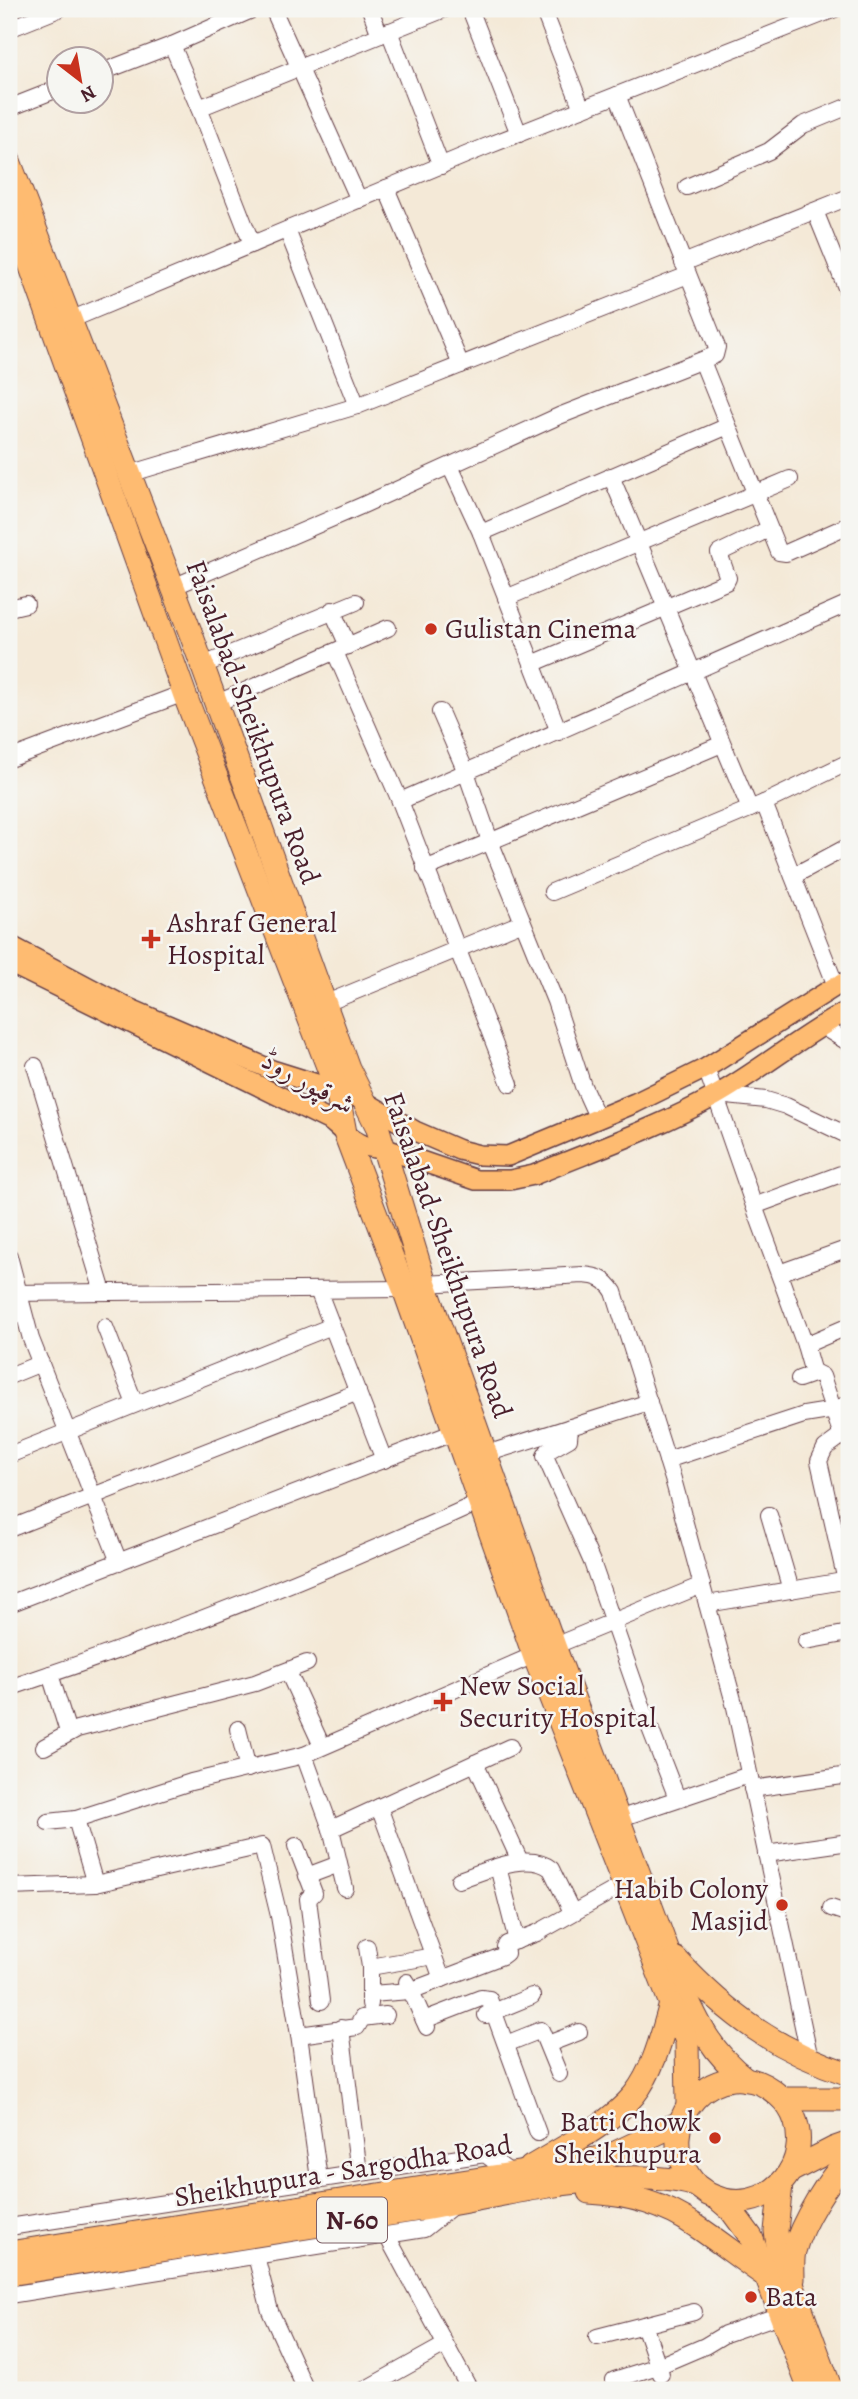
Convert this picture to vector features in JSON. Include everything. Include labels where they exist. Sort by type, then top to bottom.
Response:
[{"type":"highway","name":"Faisalabad-Sheikhupura Road","points":[[9,161],[173,587],[348,1068],[377,1126],[415,1287],[455,1432],[480,1502],[618,1819],[667,1949],[702,2030],[727,2065],[747,2080]]},
{"type":"highway","name":"Faisalabad-Sheikhupura Road","points":[[9,206],[184,693],[337,1090],[345,1133],[415,1287],[486,1454],[544,1650],[625,1884],[687,2041],[684,2114]]},
{"type":"highway","points":[[667,1949],[731,2013],[772,2040],[818,2064],[849,2074]]},
{"type":"highway","points":[[520,2179],[599,2125],[635,2093],[653,2060],[671,2004]]},
{"type":"highway","points":[[810,2390],[783,2314],[751,2237],[731,2210],[696,2185],[679,2157],[677,2146],[684,2114],[702,2091],[719,2083],[747,2080],[766,2087],[783,2099],[795,2119],[799,2134],[798,2149],[786,2178],[776,2231],[782,2263],[793,2284],[831,2390]]},
{"type":"highway","points":[[783,2099],[849,2099]]},
{"type":"highway","name":"Sheikhupura - Sargodha Road","points":[[9,2274],[456,2203],[520,2179],[609,2155],[684,2114]]},
{"type":"highway","points":[[717,2198],[738,2202],[769,2193],[786,2178],[835,2148],[849,2143]]},
{"type":"highway","points":[[793,2284],[794,2252],[807,2220],[824,2190],[849,2158]]},
{"type":"highway","name":"Sheikhupura - Sargodha Road","points":[[9,2253],[520,2179],[621,2178],[696,2185]]},
{"type":"highway","points":[[520,2179],[614,2194],[656,2205],[694,2224],[728,2252],[766,2276]]},
{"type":"main road","name":"شرقپور روڈ","points":[[9,945],[124,1006],[272,1070],[337,1090],[415,1131],[459,1150],[479,1155],[508,1156],[598,1119],[706,1068],[843,984]]},
{"type":"main road","name":"شرقپور روڈ","points":[[9,963],[332,1122],[361,1145],[383,1149],[477,1180],[510,1180],[534,1175],[684,1112],[717,1095],[820,1025],[849,1010]]},
{"type":"main road","points":[[508,1156],[510,1180]]},
{"type":"street","points":[[9,29],[40,12],[59,9]]},
{"type":"street","points":[[116,67],[254,9]]},
{"type":"street","points":[[273,9],[359,200]]},
{"type":"street","points":[[370,9],[384,33],[441,166]]},
{"type":"street","points":[[199,108],[445,9]]},
{"type":"street","points":[[470,9],[519,134]]},
{"type":"street","points":[[543,9],[582,108]]},
{"type":"street","points":[[69,320],[582,108],[835,9]]},
{"type":"street","points":[[172,45],[251,244]]},
{"type":"street","points":[[9,108],[46,93]]},
{"type":"street","points":[[173,587],[571,411],[715,355],[717,347],[617,95]]},
{"type":"street","points":[[687,187],[769,151],[803,125],[849,106]]},
{"type":"street","points":[[387,188],[461,365]]},
{"type":"street","points":[[129,474],[357,406],[461,365],[849,197]]},
{"type":"street","points":[[814,211],[849,295]]},
{"type":"street","points":[[287,230],[357,406]]},
{"type":"street","points":[[702,362],[777,549],[782,553],[849,526]]},
{"type":"street","points":[[481,533],[728,426]]},
{"type":"street","points":[[450,466],[481,533],[559,732]]},
{"type":"street","points":[[611,476],[722,744],[793,876],[843,984]]},
{"type":"street","points":[[506,598],[790,479]]},
{"type":"street","points":[[532,664],[726,582],[728,579],[720,551],[769,529]]},
{"type":"street","points":[[201,666],[356,602]]},
{"type":"street","points":[[400,801],[849,603]]},
{"type":"street","points":[[9,608],[26,604]]},
{"type":"street","points":[[332,610],[341,649],[510,1084]]},
{"type":"street","points":[[215,704],[388,628]]},
{"type":"street","points":[[9,759],[184,693]]},
{"type":"street","points":[[440,712],[555,1001],[583,1086],[598,1119]]},
{"type":"street","points":[[425,869],[722,744]]},
{"type":"street","points":[[552,892],[757,806],[849,762]]},
{"type":"street","points":[[793,876],[849,846]]},
{"type":"street","points":[[324,1004],[522,923]]},
{"type":"street","points":[[820,1025],[849,1043]]},
{"type":"street","points":[[35,1066],[103,1292]]},
{"type":"street","points":[[706,1068],[805,1345],[806,1376],[820,1374],[842,1407],[841,1435],[825,1448],[819,1461],[848,1580],[707,1604]]},
{"type":"street","points":[[717,1095],[766,1100],[786,1106],[849,1136]]},
{"type":"street","points":[[754,1206],[849,1171]]},
{"type":"street","points":[[779,1273],[849,1248]]},
{"type":"street","points":[[9,1256],[14,1293],[118,1562]]},
{"type":"street","points":[[14,1293],[415,1287],[583,1275],[597,1276],[607,1281],[614,1292],[667,1460],[735,1707],[810,2059]]},
{"type":"street","points":[[318,1290],[384,1460]]},
{"type":"street","points":[[9,1455],[332,1326]]},
{"type":"street","points":[[805,1345],[849,1326]]},
{"type":"street","points":[[105,1327],[135,1404]]},
{"type":"street","points":[[9,1376],[41,1363]]},
{"type":"street","points":[[9,1528],[358,1392]]},
{"type":"street","points":[[486,1454],[649,1402]]},
{"type":"street","points":[[667,1460],[804,1415],[842,1407]]},
{"type":"street","points":[[570,1427],[569,1439],[548,1451],[545,1456],[592,1562],[677,1798]]},
{"type":"street","points":[[9,1604],[455,1432]]},
{"type":"street","points":[[9,1688],[230,1607],[371,1551],[480,1502]]},
{"type":"street","points":[[769,1515],[791,1590]]},
{"type":"street","points":[[48,1822],[76,1819],[191,1782],[304,1755],[614,1620],[702,1586]]},
{"type":"street","points":[[806,1641],[849,1633]]},
{"type":"street","points":[[44,1747],[68,1732],[256,1683],[307,1663]]},
{"type":"street","points":[[288,1672],[322,1746]]},
{"type":"street","points":[[50,1674],[68,1732]]},
{"type":"street","points":[[238,1729],[248,1769]]},
{"type":"street","points":[[331,1829],[510,1746]]},
{"type":"street","points":[[304,1755],[331,1829],[345,1888]]},
{"type":"street","points":[[475,1763],[520,1861]]},
{"type":"street","points":[[618,1819],[677,1798],[751,1782],[849,1775]]},
{"type":"street","points":[[379,1807],[442,1979]]},
{"type":"street","points":[[76,1819],[95,1884]]},
{"type":"street","points":[[766,1854],[849,1842]]},
{"type":"street","points":[[9,1887],[95,1884],[262,1846],[279,1916],[319,2179]]},
{"type":"street","points":[[296,1846],[314,1894],[308,1899],[321,2001]]},
{"type":"street","points":[[459,1880],[520,1861],[548,1866],[572,1912]]},
{"type":"street","points":[[307,1876],[339,1864]]},
{"type":"street","points":[[498,1867],[517,1941]]},
{"type":"street","points":[[371,1994],[442,1979],[504,1955],[507,1952],[505,1945],[537,1933],[625,1884]]},
{"type":"street","points":[[831,1908],[849,1914]]},
{"type":"street","points":[[279,1916],[310,1911]]},
{"type":"street","points":[[367,1947],[371,1994],[369,2017]]},
{"type":"street","points":[[370,1967],[434,1956]]},
{"type":"street","points":[[409,1987],[426,2024],[484,1998],[489,1999],[489,2014],[506,2044],[538,2133]]},
{"type":"street","points":[[489,2014],[532,1996]]},
{"type":"street","points":[[299,2035],[358,2026],[361,2019],[386,2015]]},
{"type":"street","points":[[341,2028],[359,2173]]},
{"type":"street","points":[[506,2044],[540,2030],[559,2074]]},
{"type":"street","points":[[548,2044],[579,2032]]},
{"type":"street","points":[[9,2227],[485,2154],[520,2179]]},
{"type":"street","points":[[9,2295],[424,2229],[456,2203]]},
{"type":"street","points":[[387,2236],[470,2390]]},
{"type":"street","points":[[256,2256],[270,2311],[306,2390]]},
{"type":"street","points":[[597,2337],[694,2312]]},
{"type":"street","points":[[614,2380],[660,2370],[724,2334],[783,2314]]},
{"type":"street","points":[[645,2325],[660,2370]]},
{"type":"street","points":[[364,2390],[445,2345]]},
{"type":"place","name":"Gulistan Cinema","points":[[431,629]]},
{"type":"place","name":"Ashraf General Hospital","points":[[151,939]]},
{"type":"place","name":"New Social Security Hospital","points":[[443,1702]]},
{"type":"place","name":"Habib Colony Masjid","points":[[782,1905]]},
{"type":"place","name":"Batti Chowk Sheikhupura","points":[[715,2138]]},
{"type":"place","name":"Bata","points":[[751,2297]]}]
